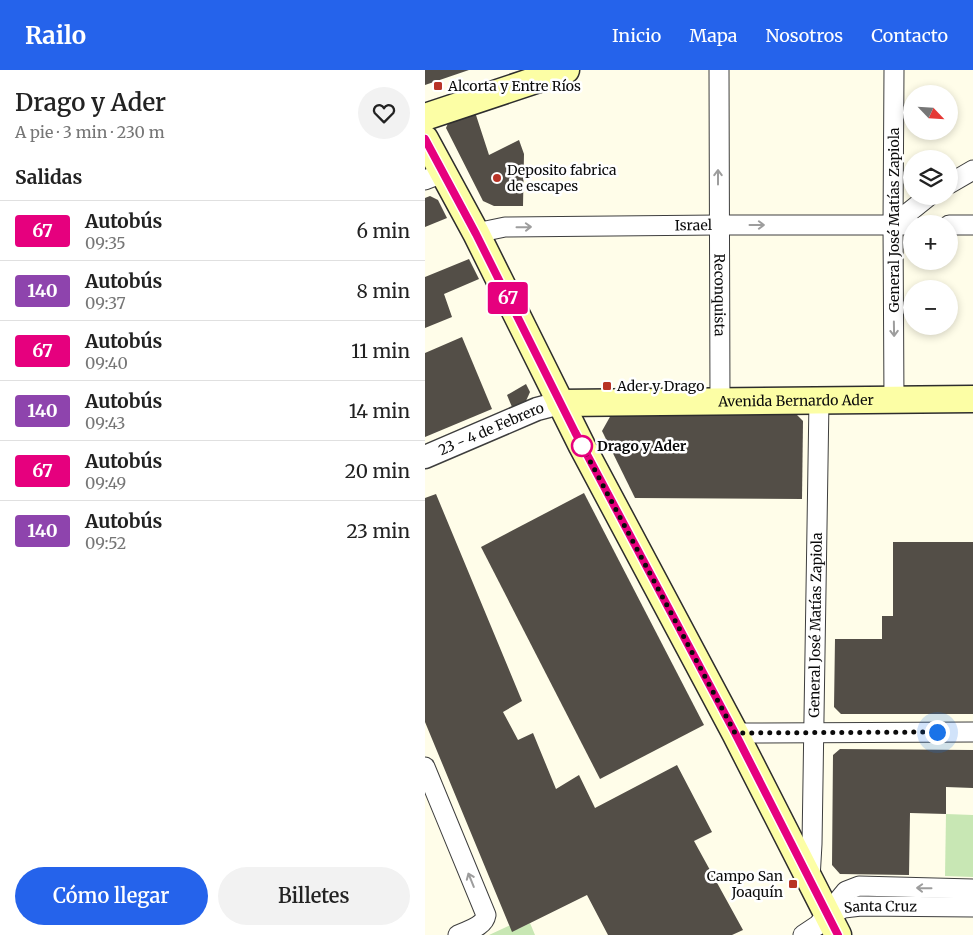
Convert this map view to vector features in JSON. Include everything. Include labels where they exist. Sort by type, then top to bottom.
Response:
[{"type":"main road","points":[[425,99],[515,70]]},
{"type":"main road","points":[[425,117],[566,70]]},
{"type":"main road","points":[[425,139],[434,177],[476,234],[560,403],[735,733],[833,925]]},
{"type":"main road","name":"Avenida Bernardo Ader","points":[[560,403],[973,399]]},
{"type":"street","name":"Reconquista","points":[[719,70],[720,401]]},
{"type":"street","name":"General José Matías Zapiola","points":[[894,70],[902,225],[894,400]]},
{"type":"street","points":[[958,179],[973,170]]},
{"type":"street","points":[[902,225],[921,205]]},
{"type":"street","name":"Israel","points":[[476,234],[505,227],[902,225]]},
{"type":"street","points":[[958,225],[973,225]]},
{"type":"street","name":"General José Matías Zapiola","points":[[810,880],[819,400]]},
{"type":"street","name":"23 - 4 de Febrero","points":[[425,457],[537,409],[560,403]]},
{"type":"street","points":[[735,733],[973,732]]},
{"type":"street","points":[[425,767],[430,791],[486,915],[485,920],[481,924],[458,935]]},
{"type":"street","name":"Santa Cruz","points":[[833,925],[846,891],[859,886],[973,889]]},
{"type":"street","name":"Santa Cruz","points":[[833,925],[844,908],[861,906],[973,907]]},
{"type":"street","points":[[803,935],[818,925],[833,925]]},
{"type":"green space","points":[[946,814],[973,815],[973,877],[945,876]]},
{"type":"green space","points":[[515,923],[518,929],[530,923],[535,935],[489,935]]},
{"type":"building","points":[[425,70],[469,70],[425,85]]},
{"type":"building","name":"Deposito fabrica de escapes","points":[[475,112],[489,155],[519,140],[524,154],[523,206],[494,206],[483,201],[446,128],[449,121]]},
{"type":"building","points":[[430,196],[438,200],[447,218],[425,227],[425,198]]},
{"type":"building","points":[[469,259],[479,279],[444,294],[452,317],[425,328],[425,277]]},
{"type":"building","points":[[462,337],[492,409],[425,437],[425,353]]},
{"type":"building","points":[[526,384],[530,392],[526,401],[512,407],[507,395]]},
{"type":"building","points":[[611,415],[797,415],[803,421],[802,499],[635,498],[602,431]]},
{"type":"building","points":[[584,493],[704,725],[600,779],[481,547]]},
{"type":"building","points":[[436,494],[522,701],[503,712],[518,740],[533,733],[556,789],[579,775],[595,808],[677,765],[712,832],[694,841],[743,930],[732,935],[608,935],[587,895],[512,932],[425,722],[425,498]]},
{"type":"building","points":[[893,542],[973,542],[973,714],[841,714],[834,707],[835,639],[882,639],[882,616],[893,616]]},
{"type":"building","points":[[840,749],[973,750],[973,788],[946,787],[946,814],[910,813],[909,875],[840,874],[832,865],[833,755]]},
{"type":"bus line","name":"67","points":[[425,139],[476,234],[551,386],[735,733],[838,935]]},
{"type":"place","name":"Alcorta y Entre Ríos","points":[[438,86]]},
{"type":"place","name":"Deposito fabrica de escapes","points":[[497,178]]},
{"type":"place","name":"Ader y Drago","points":[[607,386]]},
{"type":"place","name":"Drago y Ader","points":[[582,446]]},
{"type":"place","name":"Campo San Joaquín","points":[[793,884]]},
{"type":"route","points":[[582,446],[735,733],[937,732]]}]
